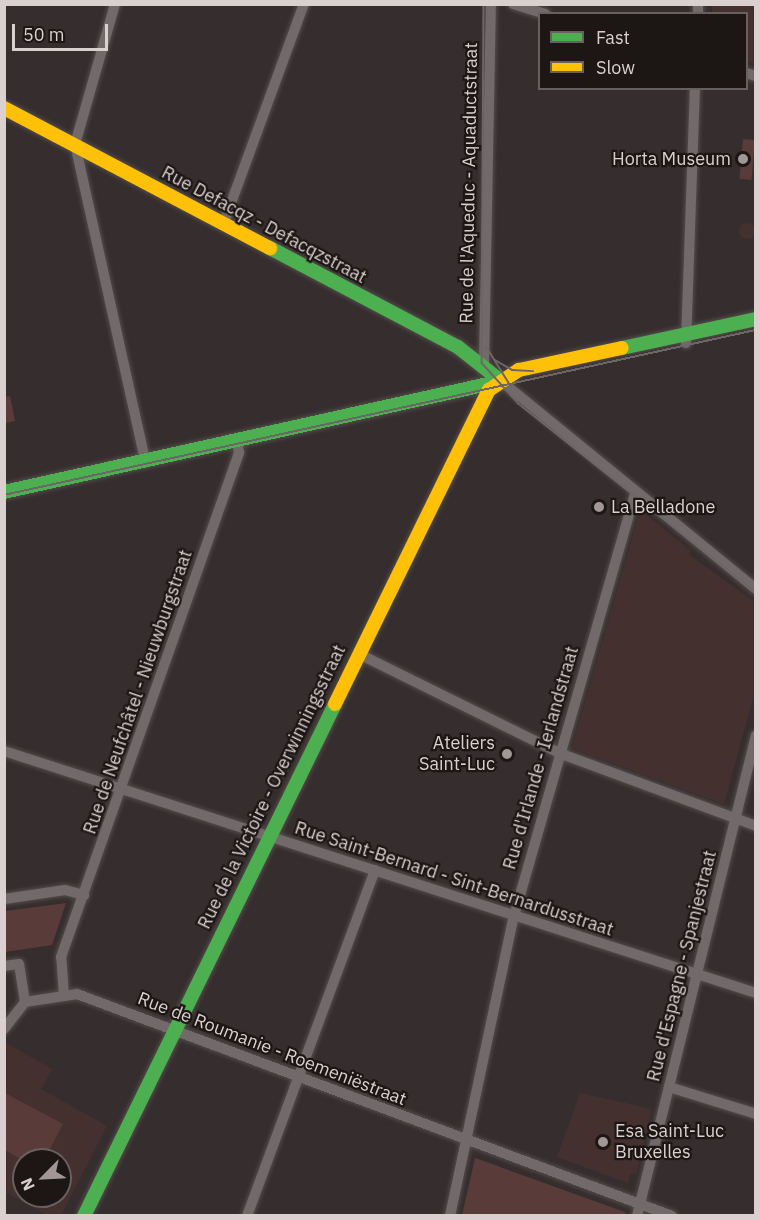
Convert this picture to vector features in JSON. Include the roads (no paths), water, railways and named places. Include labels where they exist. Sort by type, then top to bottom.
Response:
[{"type":"street","points":[[115,4],[75,144],[145,460]]},
{"type":"street","points":[[223,225],[304,4]]},
{"type":"street","name":"Rue de l'Aqueduc - Aquaductstraat","points":[[484,363],[491,4]]},
{"type":"street","points":[[513,4],[539,12]]},
{"type":"street","points":[[686,338],[695,90]]},
{"type":"street","name":"Rue Defacqz - Defacqzstraat","points":[[4,108],[484,363],[501,381]]},
{"type":"street","points":[[4,492],[501,381],[686,338],[756,319]]},
{"type":"street","points":[[686,338],[756,327]]},
{"type":"street","points":[[501,381],[635,493],[756,589]]},
{"type":"street","name":"Rue de la Victoire - Overwinningsstraat","points":[[84,1215],[476,413],[501,381]]},
{"type":"street","name":"Rue de Neufchâtel - Nieuwburgstraat","points":[[64,996],[63,953],[239,453],[237,440]]},
{"type":"street","name":"Rue d'Irlande - Ierlandstraat","points":[[450,1215],[514,916],[635,493]]},
{"type":"street","points":[[358,654],[559,753],[756,826]]},
{"type":"street","name":"Rue d'Espagne - Spanjestraat","points":[[637,1215],[756,736]]},
{"type":"street","name":"Rue Saint-Bernard - Sint-Bernardusstraat","points":[[4,751],[122,787],[756,993]]},
{"type":"street","points":[[247,1215],[375,870]]},
{"type":"street","points":[[4,899],[65,890],[84,895]]},
{"type":"street","points":[[4,966],[19,964],[25,1002],[4,1029]]},
{"type":"street","name":"Rue de Roumanie - Roemeniëstraat","points":[[25,1002],[77,994],[672,1215]]},
{"type":"street","points":[[669,1087],[756,1114]]},
{"type":"tram line","points":[[484,4],[482,363],[518,403],[756,592]]},
{"type":"tram line","points":[[4,495],[756,330]]},
{"type":"tram line","points":[[486,346],[511,386]]},
{"type":"tram line","points":[[495,360],[512,370],[533,371]]},
{"type":"place","name":"Horta Museum","points":[[743,159]]},
{"type":"place","name":"La Belladone","points":[[599,507]]},
{"type":"place","name":"Ateliers Saint-Luc","points":[[507,754]]},
{"type":"place","name":"Esa Saint-Luc Bruxelles","points":[[603,1142]]}]
